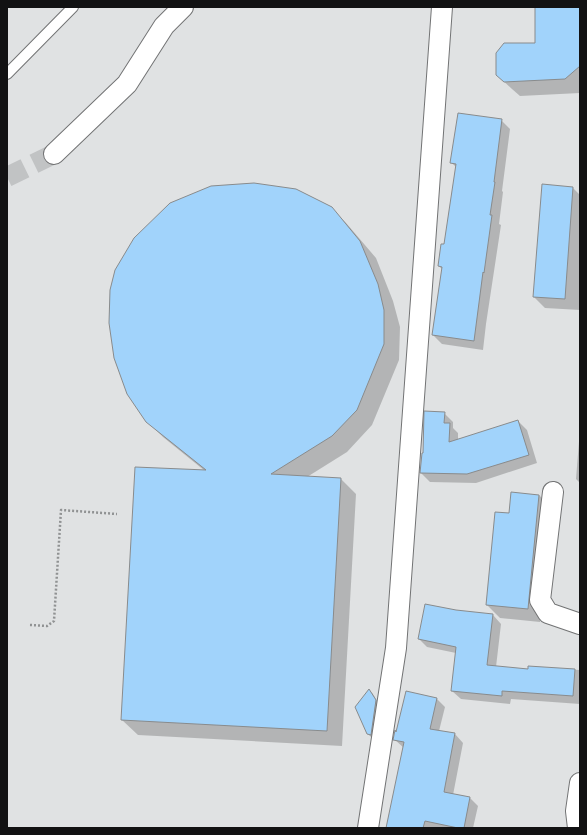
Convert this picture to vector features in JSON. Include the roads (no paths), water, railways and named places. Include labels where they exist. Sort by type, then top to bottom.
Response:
[{"type":"street","points":[[54,154],[127,84],[164,26],[183,7]]},
{"type":"street","points":[[368,828],[396,648],[442,7]]},
{"type":"street","points":[[553,492],[540,600],[548,613],[580,624]]},
{"type":"street","points":[[578,828],[576,811],[580,782]]},
{"type":"lane","points":[[7,74],[73,7]]},
{"type":"tunnel","points":[[7,177],[54,154]]}]
